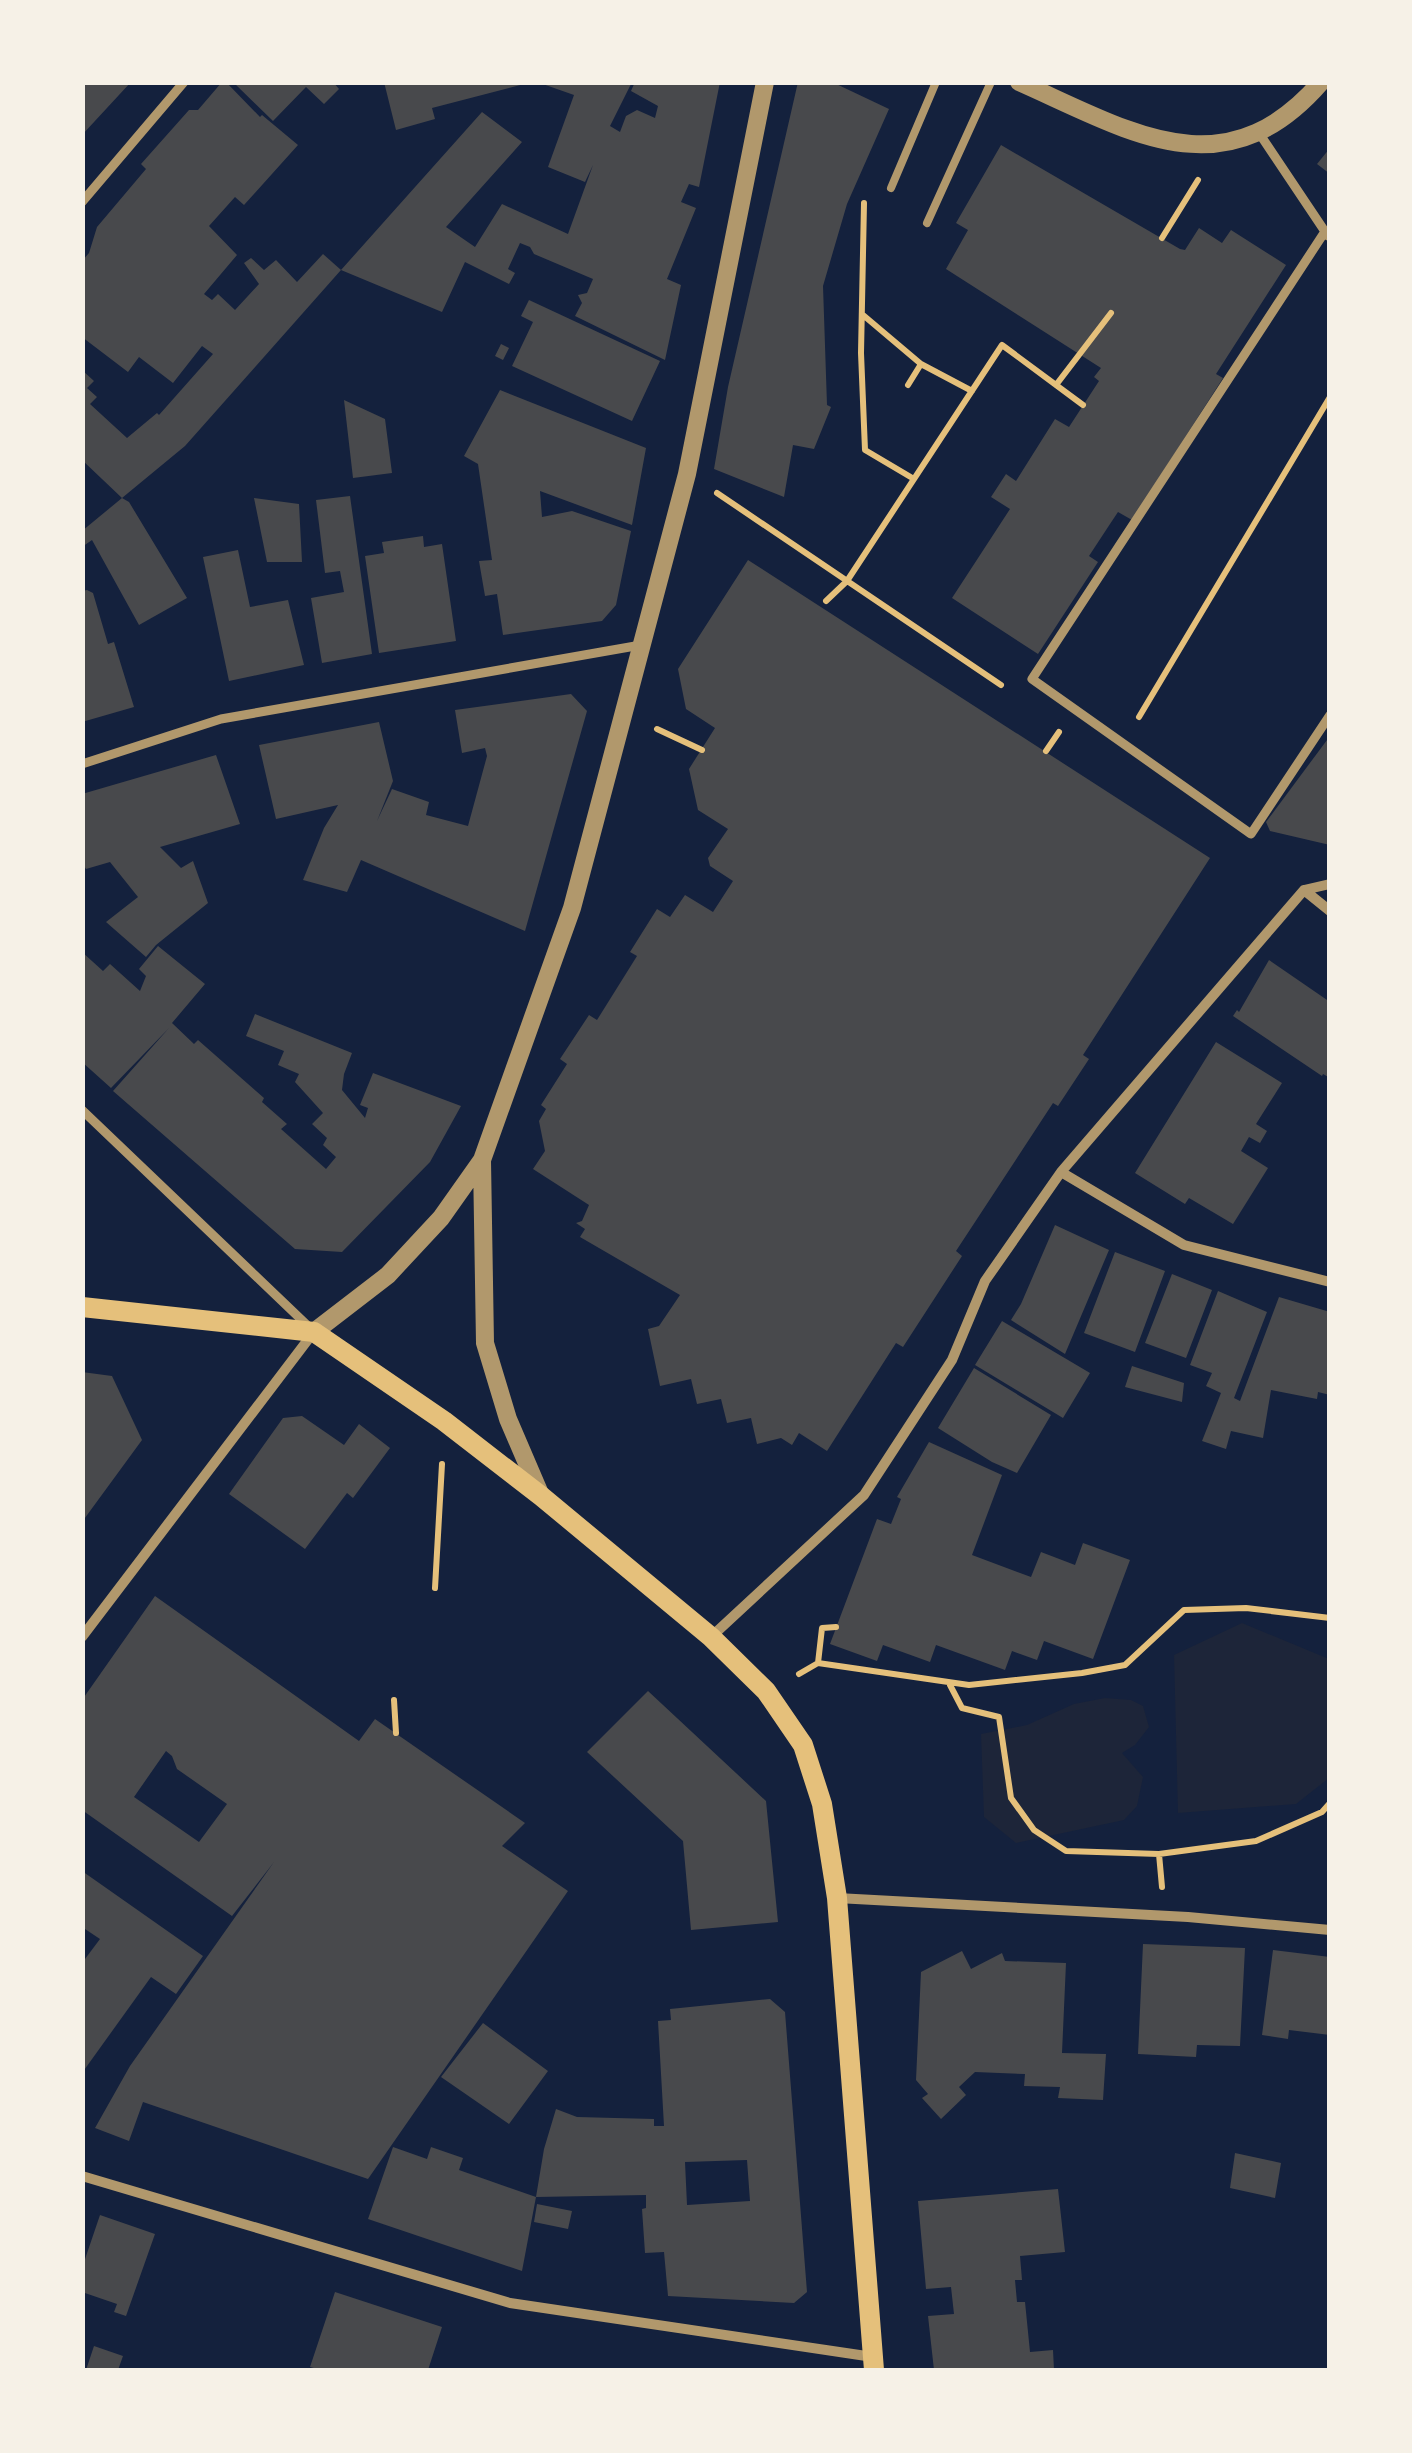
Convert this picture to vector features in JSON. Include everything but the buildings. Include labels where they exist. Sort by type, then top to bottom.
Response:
[{"type":"main road","points":[[82,1307],[314,1332],[444,1420],[542,1496],[710,1637],[766,1691],[803,1745],[822,1804],[837,1898],[873,2364]]},
{"type":"street","points":[[82,202],[184,82]]},
{"type":"street","points":[[82,1637],[314,1332],[388,1274],[441,1218],[482,1160],[572,908],[688,474],[765,82]]},
{"type":"street","points":[[1019,82],[1146,138],[1180,146],[1220,144],[1258,130],[1304,102],[1321,82]]},
{"type":"street","points":[[1258,130],[1328,231],[1032,680],[1251,834],[1330,715]]},
{"type":"street","points":[[82,764],[221,719],[643,644]]},
{"type":"street","points":[[710,1637],[864,1496],[952,1360],[985,1281],[1061,1172],[1304,890],[1330,884]]},
{"type":"street","points":[[1304,890],[1330,910]]},
{"type":"street","points":[[82,1110],[314,1332]]},
{"type":"street","points":[[482,1160],[484,1342],[508,1419],[542,1496]]},
{"type":"street","points":[[1061,1172],[1184,1245],[1330,1282]]},
{"type":"street","points":[[837,1898],[1188,1917],[1330,1930]]},
{"type":"street","points":[[82,2176],[510,2304],[873,2364]]},
{"type":"lane","points":[[891,188],[936,82]]},
{"type":"lane","points":[[928,223],[991,82]]},
{"type":"path","points":[[1162,238],[1220,144]]},
{"type":"path","points":[[865,190],[865,450],[914,479]]},
{"type":"path","points":[[1056,385],[1112,313]]},
{"type":"path","points":[[862,314],[921,364],[972,391]]},
{"type":"path","points":[[826,600],[847,581],[1002,345],[1083,405]]},
{"type":"path","points":[[908,385],[921,364]]},
{"type":"path","points":[[1122,746],[1330,397]]},
{"type":"path","points":[[688,474],[1017,696]]},
{"type":"path","points":[[624,714],[702,750]]},
{"type":"path","points":[[1046,751],[1063,727]]},
{"type":"path","points":[[435,1588],[444,1420]]},
{"type":"path","points":[[766,1691],[818,1663],[969,1685],[1125,1665],[1184,1610],[1246,1608],[1330,1618]]},
{"type":"path","points":[[818,1663],[822,1628],[836,1626]]},
{"type":"path","points":[[949,1684],[962,1708],[998,1716],[1011,1798],[1034,1830],[1066,1852],[1159,1854],[1256,1841],[1322,1812],[1330,1804]]},
{"type":"path","points":[[394,1700],[396,1734]]},
{"type":"shaded area","points":[[1242,1623],[1329,1659],[1329,1778],[1296,1804],[1178,1813],[1174,1655]]},
{"type":"shaded area","points":[[1105,1698],[1131,1700],[1143,1706],[1149,1727],[1135,1745],[1122,1753],[1143,1777],[1137,1806],[1124,1820],[1016,1843],[984,1817],[981,1734],[1027,1725],[1074,1704]]}]
